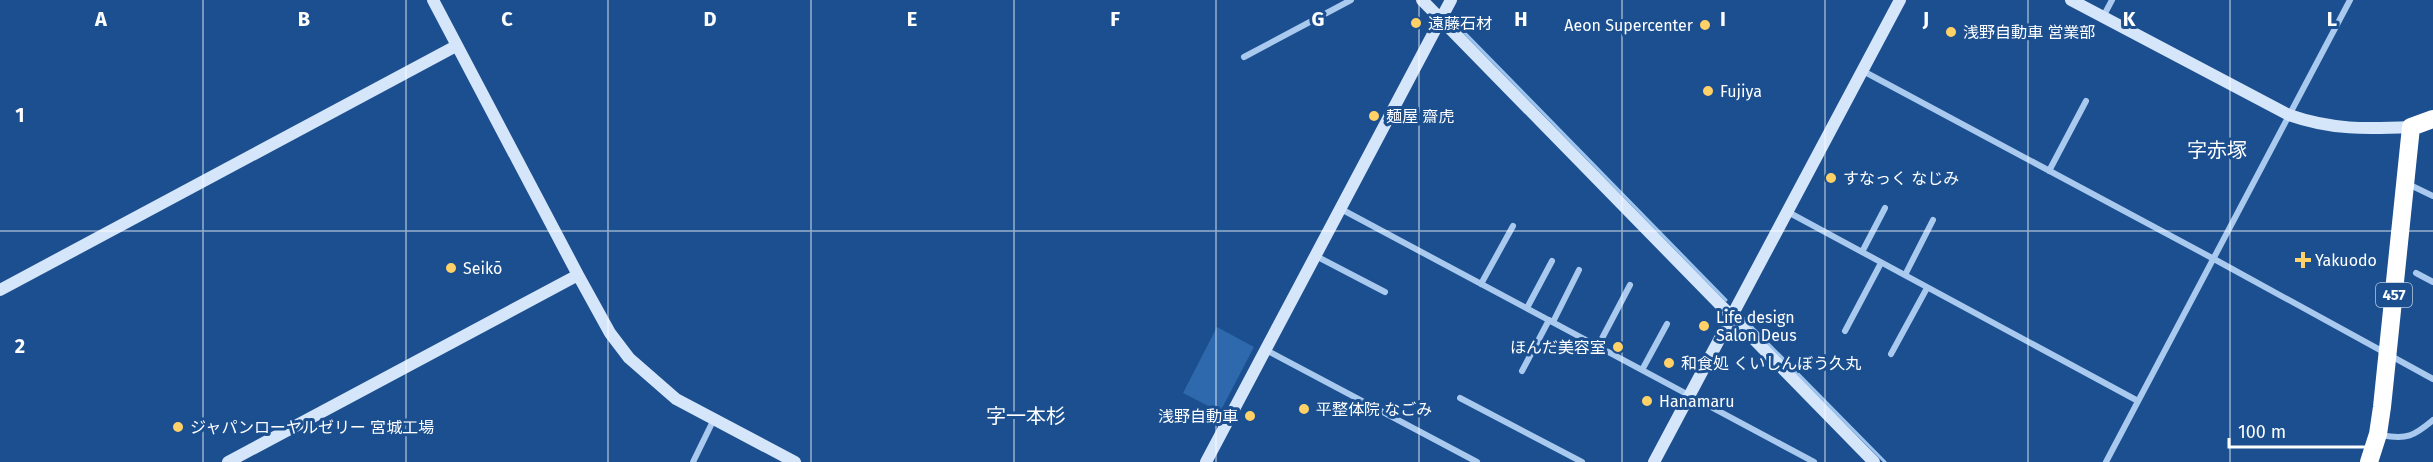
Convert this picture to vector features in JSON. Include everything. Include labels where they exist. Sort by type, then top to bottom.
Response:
[{"type":"highway","points":[[2410,127],[2433,119]]},
{"type":"highway","name":"457","points":[[2369,462],[2378,435],[2388,355],[2410,127]]},
{"type":"street","points":[[433,0],[578,275],[610,333],[629,358],[676,399],[795,462]]},
{"type":"street","points":[[1244,57],[1351,0]]},
{"type":"street","points":[[1422,0],[1874,462]]},
{"type":"street","points":[[1206,462],[1451,0]]},
{"type":"street","points":[[1654,462],[1900,0]]},
{"type":"street","points":[[2072,0],[2289,115],[2314,124],[2342,128],[2410,127]]},
{"type":"street","points":[[2103,17],[2112,0]]},
{"type":"street","points":[[2106,462],[2350,0]]},
{"type":"street","points":[[0,290],[456,46]]},
{"type":"street","points":[[1863,71],[2433,379]]},
{"type":"street","points":[[2049,171],[2086,101]]},
{"type":"street","points":[[2405,182],[2433,196]]},
{"type":"street","points":[[1862,252],[1885,208]]},
{"type":"street","points":[[1341,209],[1814,462]]},
{"type":"street","points":[[1788,212],[2139,401]]},
{"type":"street","points":[[1905,275],[1934,220]]},
{"type":"street","points":[[1481,284],[1512,226]]},
{"type":"street","points":[[1316,256],[1385,292]]},
{"type":"street","points":[[1527,308],[1552,261]]},
{"type":"street","points":[[1845,331],[1881,262]]},
{"type":"street","points":[[1522,371],[1579,270]]},
{"type":"street","points":[[2416,273],[2432,279]]},
{"type":"street","points":[[228,462],[578,275]]},
{"type":"street","points":[[1598,346],[1630,285]]},
{"type":"street","points":[[1891,354],[1927,288]]},
{"type":"street","points":[[1642,370],[1667,324]]},
{"type":"street","points":[[1266,350],[1477,462]]},
{"type":"street","points":[[1460,398],[1582,462]]},
{"type":"street","points":[[693,462],[714,419]]},
{"type":"street","points":[[2378,435],[2395,438],[2414,436],[2433,420]]},
{"type":"shaded area","points":[[1217,327],[1254,347],[1220,412],[1183,393]]},
{"type":"waterway","points":[[1461,29],[1726,300]]},
{"type":"waterway","points":[[1743,318],[1885,462]]},
{"type":"place","name":"遠藤石材","points":[[1416,23]]},
{"type":"place","name":"Aeon Supercenter","points":[[1705,25]]},
{"type":"place","name":"浅野自動車 営業部","points":[[1951,32]]},
{"type":"place","name":"Fujiya","points":[[1708,91]]},
{"type":"place","name":"麺屋 齋虎","points":[[1374,116]]},
{"type":"place","name":"すなっく なじみ","points":[[1831,178]]},
{"type":"place","name":"Yakuodo","points":[[2303,260]]},
{"type":"place","name":"Seikō","points":[[451,268]]},
{"type":"place","name":"Life design Salon Deus","points":[[1704,326]]},
{"type":"place","name":"ほんだ美容室","points":[[1618,347]]},
{"type":"place","name":"和食処 くいしんぼう久丸","points":[[1669,363]]},
{"type":"place","name":"Hanamaru","points":[[1647,401]]},
{"type":"place","name":"平整体院 なごみ","points":[[1304,409]]},
{"type":"place","name":"浅野自動車","points":[[1250,416]]},
{"type":"place","name":"ジャパンローヤルゼリー 宮城工場","points":[[178,427]]},
{"type":"district","name":"字赤塚","points":[[2217,150]]},
{"type":"district","name":"字一本杉","points":[[1026,416]]}]
